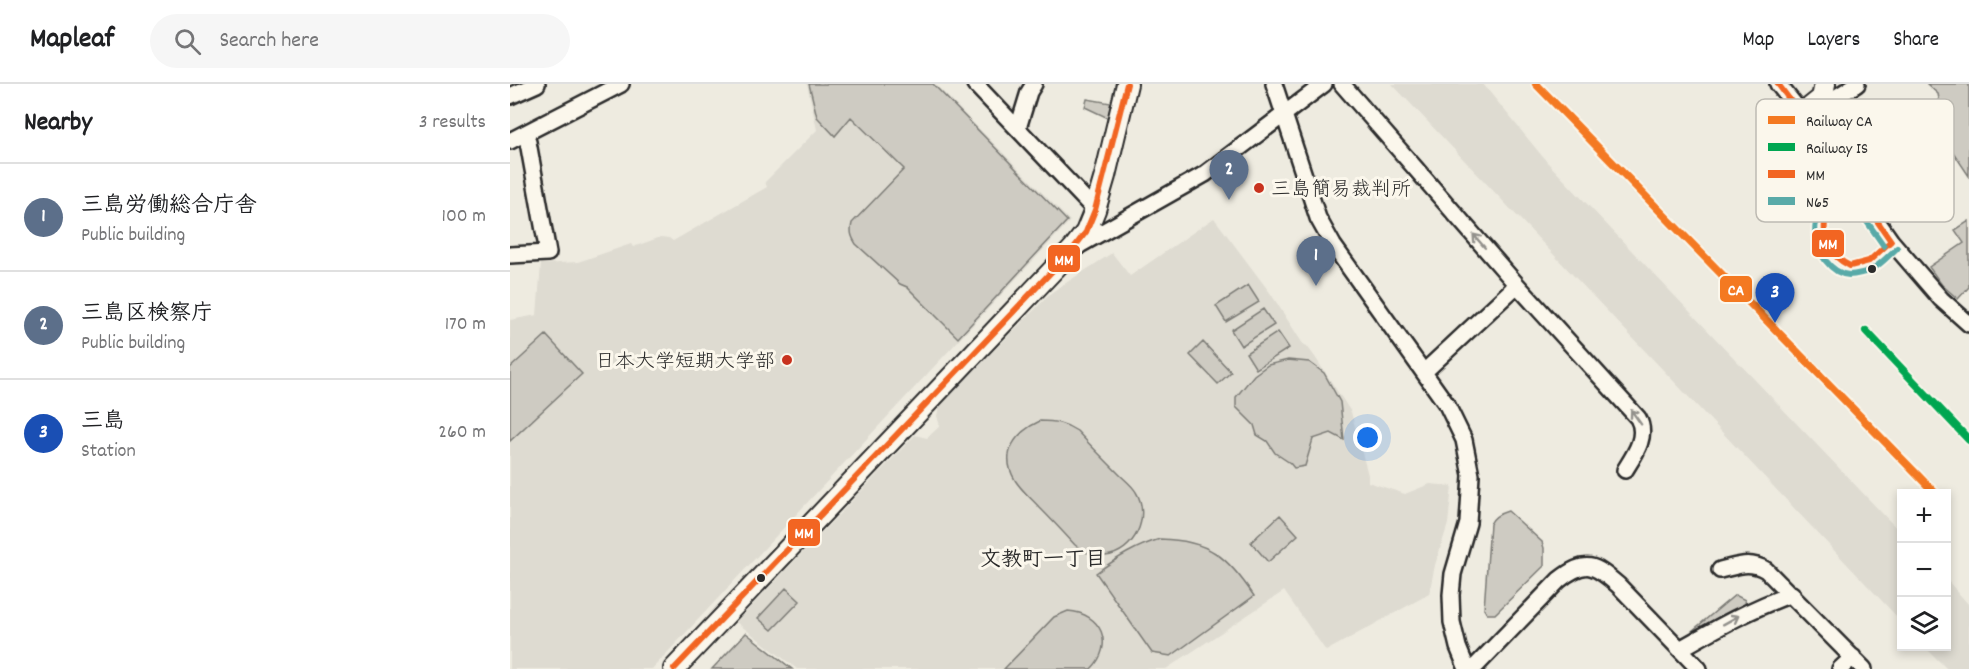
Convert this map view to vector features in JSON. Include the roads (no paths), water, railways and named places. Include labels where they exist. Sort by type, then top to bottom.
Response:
[{"type":"main road","points":[[674,669],[1073,249],[1086,232],[1095,210],[1106,176],[1127,84]]},
{"type":"street","points":[[510,141],[621,84]]},
{"type":"street","points":[[975,84],[1095,210]]},
{"type":"street","points":[[1018,128],[1029,92],[1034,84]]},
{"type":"street","points":[[1274,84],[1318,218],[1333,245],[1447,405],[1464,440],[1472,475],[1468,523],[1453,574],[1451,595],[1452,622],[1458,647],[1467,669]]},
{"type":"street","points":[[1073,249],[1205,174],[1324,84]]},
{"type":"street","points":[[1342,84],[1517,285],[1638,418],[1643,433],[1625,470]]},
{"type":"street","points":[[1778,84],[1790,99]]},
{"type":"street","points":[[1833,99],[1857,84]]},
{"type":"street","points":[[510,96],[528,86]]},
{"type":"street","points":[[510,255],[548,253],[528,142],[524,134]]},
{"type":"street","points":[[1878,222],[1941,299],[1969,324]]},
{"type":"street","points":[[1424,372],[1517,285]]},
{"type":"street","points":[[1720,570],[1751,564],[1757,564],[1766,570],[1864,669]]},
{"type":"street","points":[[1473,669],[1559,580],[1572,570],[1588,565],[1605,574],[1699,669]]},
{"type":"street","points":[[1680,649],[1738,616],[1792,594]]},
{"type":"street","points":[[1840,669],[1853,657]]},
{"type":"rail line","name":"CA","points":[[1536,84],[1931,489]]},
{"type":"rail line","name":"IS","points":[[1866,331],[1969,440]]},
{"type":"place","name":"三島簡易裁判所","points":[[1259,188]]},
{"type":"place","name":"三島区検察庁","points":[[1229,200]]},
{"type":"place","name":"三島労働総合庁舎","points":[[1316,286]]},
{"type":"place","name":"三島","points":[[1775,323]]},
{"type":"place","name":"日本大学短期大学部","points":[[787,360]]},
{"type":"district","name":"文教町一丁目","points":[[1043,558]]}]
